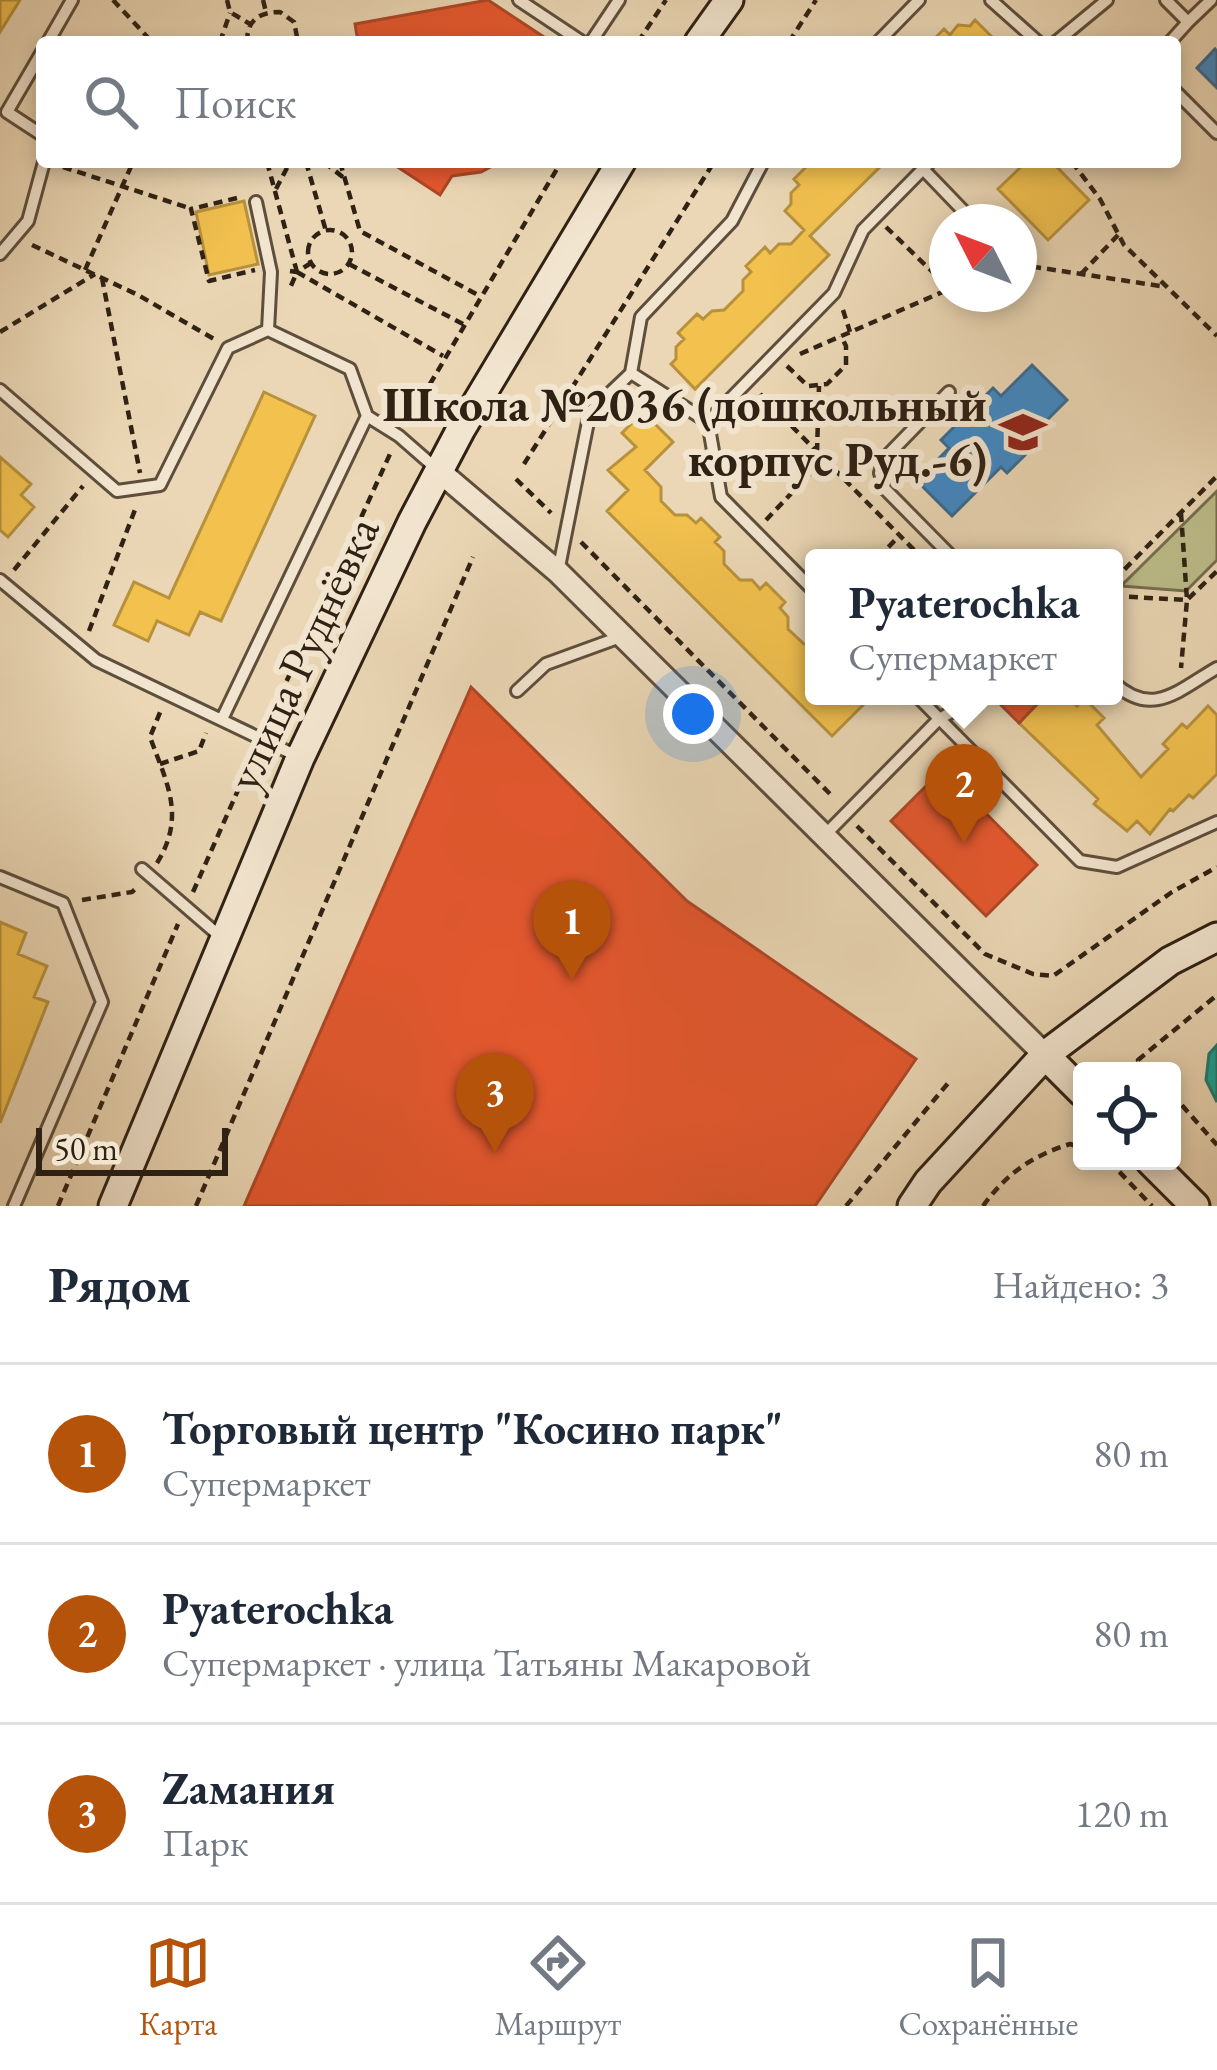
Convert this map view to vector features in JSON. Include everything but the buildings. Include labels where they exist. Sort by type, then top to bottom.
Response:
[{"type":"street","points":[[703,36],[729,0]]},
{"type":"street","name":"улица Руднёвка","points":[[113,1206],[300,758],[439,471],[617,168]]},
{"type":"street","points":[[439,471],[558,572],[1073,1083]]},
{"type":"street","points":[[912,1206],[928,1182],[1045,1055],[1170,961],[1217,937]]},
{"type":"street","points":[[1159,1170],[1195,1206]]},
{"type":"lane","points":[[51,36],[72,0]]},
{"type":"lane","points":[[519,0],[573,36]]},
{"type":"lane","points":[[595,36],[620,0]]},
{"type":"lane","points":[[884,36],[919,0]]},
{"type":"lane","points":[[991,0],[1031,36]]},
{"type":"lane","points":[[1063,36],[1108,0]]},
{"type":"lane","points":[[1166,0],[1188,22]]},
{"type":"lane","points":[[1175,36],[1211,0]]},
{"type":"lane","points":[[36,61],[3,111],[36,131]]},
{"type":"lane","points":[[1181,97],[1217,134]]},
{"type":"lane","points":[[0,254],[28,221],[43,168]]},
{"type":"lane","points":[[558,572],[590,412],[631,373],[641,317],[732,221],[760,168]]},
{"type":"lane","points":[[708,422],[834,293],[862,230],[923,168]]},
{"type":"lane","points":[[929,168],[959,204]]},
{"type":"lane","points":[[256,202],[271,268],[268,330]]},
{"type":"lane","points":[[0,390],[117,491],[160,485],[228,347],[268,330],[350,369],[367,416],[439,471]]},
{"type":"lane","points":[[631,373],[708,422],[722,496],[805,582]]},
{"type":"lane","points":[[944,549],[885,489],[880,473],[884,459],[949,392]]},
{"type":"lane","points":[[218,717],[367,416]]},
{"type":"lane","points":[[2,581],[96,660],[300,758]]},
{"type":"lane","points":[[517,691],[546,664],[623,636]]},
{"type":"lane","points":[[1123,692],[1129,698],[1161,702],[1217,668]]},
{"type":"lane","points":[[925,705],[1080,861],[1117,867],[1217,822]]},
{"type":"lane","points":[[824,836],[939,719],[964,705]]},
{"type":"lane","points":[[145,872],[222,938]]},
{"type":"lane","points":[[0,877],[64,903],[102,1002],[14,1206]]},
{"type":"path","points":[[113,0],[146,36]]},
{"type":"path","points":[[222,36],[230,12],[227,0]]},
{"type":"path","points":[[263,0],[266,12]]},
{"type":"path","points":[[284,13],[292,0]]},
{"type":"path","points":[[642,36],[666,0]]},
{"type":"path","points":[[793,36],[816,0]]},
{"type":"path","points":[[230,12],[250,24]]},
{"type":"path","points":[[248,36],[250,24],[266,12],[284,13],[298,36]]},
{"type":"path","points":[[63,168],[191,208],[252,194],[256,202]]},
{"type":"path","points":[[85,270],[131,168]]},
{"type":"path","points":[[269,168],[297,272]]},
{"type":"path","points":[[275,192],[287,168]]},
{"type":"path","points":[[308,168],[326,231]]},
{"type":"path","points":[[332,168],[344,178]]},
{"type":"path","points":[[342,168],[360,231],[480,296]]},
{"type":"path","points":[[58,1206],[186,907],[399,436],[557,168]]},
{"type":"path","points":[[524,464],[709,168]]},
{"type":"path","points":[[1077,168],[1100,199],[1124,245],[1217,336]]},
{"type":"path","points":[[191,208],[209,281],[271,268],[297,272],[445,357]]},
{"type":"path","points":[[875,217],[929,270]]},
{"type":"path","points":[[326,231],[347,238],[352,251],[349,264],[331,274],[311,263],[310,244],[326,231]]},
{"type":"path","points":[[347,238],[360,231]]},
{"type":"path","points":[[1082,274],[1119,234]]},
{"type":"path","points":[[15,237],[228,347]]},
{"type":"path","points":[[297,272],[311,263]]},
{"type":"path","points":[[349,264],[463,325]]},
{"type":"path","points":[[1037,267],[1165,287]]},
{"type":"path","points":[[0,332],[98,276]]},
{"type":"path","points":[[82,650],[142,488],[98,276]]},
{"type":"path","points":[[841,336],[845,365],[827,384],[808,386],[784,361],[929,296]]},
{"type":"path","points":[[748,382],[913,549]]},
{"type":"path","points":[[817,452],[819,386]]},
{"type":"path","points":[[755,531],[824,459]]},
{"type":"path","points":[[2,581],[94,472]]},
{"type":"path","points":[[1123,571],[1217,476]]},
{"type":"path","points":[[516,479],[985,954],[1033,974],[1053,976],[1172,892],[1217,867]]},
{"type":"path","points":[[1180,513],[1186,599],[1180,689]]},
{"type":"path","points":[[887,549],[900,535]]},
{"type":"path","points":[[196,1206],[473,556]]},
{"type":"path","points":[[1123,596],[1186,599],[1217,571]]},
{"type":"path","points":[[64,903],[133,892],[169,844],[175,808],[150,736],[168,694]]},
{"type":"path","points":[[160,764],[199,751],[218,717]]},
{"type":"path","points":[[1140,1062],[1217,995]]},
{"type":"path","points":[[846,1206],[949,1082]]},
{"type":"path","points":[[1181,1104],[1217,1144]]},
{"type":"path","points":[[983,1206],[1023,1164],[1073,1145]]},
{"type":"path","points":[[1118,1170],[1152,1206]]},
{"type":"green space","points":[[1217,491],[1217,560],[1186,591],[1123,584]]},
{"type":"place","name":"Школа №2036 (дошкольный корпус Руд.-6)","points":[[1023,432]]},
{"type":"place","name":"Pyaterochka","points":[[964,843]]},
{"type":"place","name":"Торговый центр \"Косино парк\"","points":[[572,980]]},
{"type":"place","name":"Zамания","points":[[495,1152]]}]
